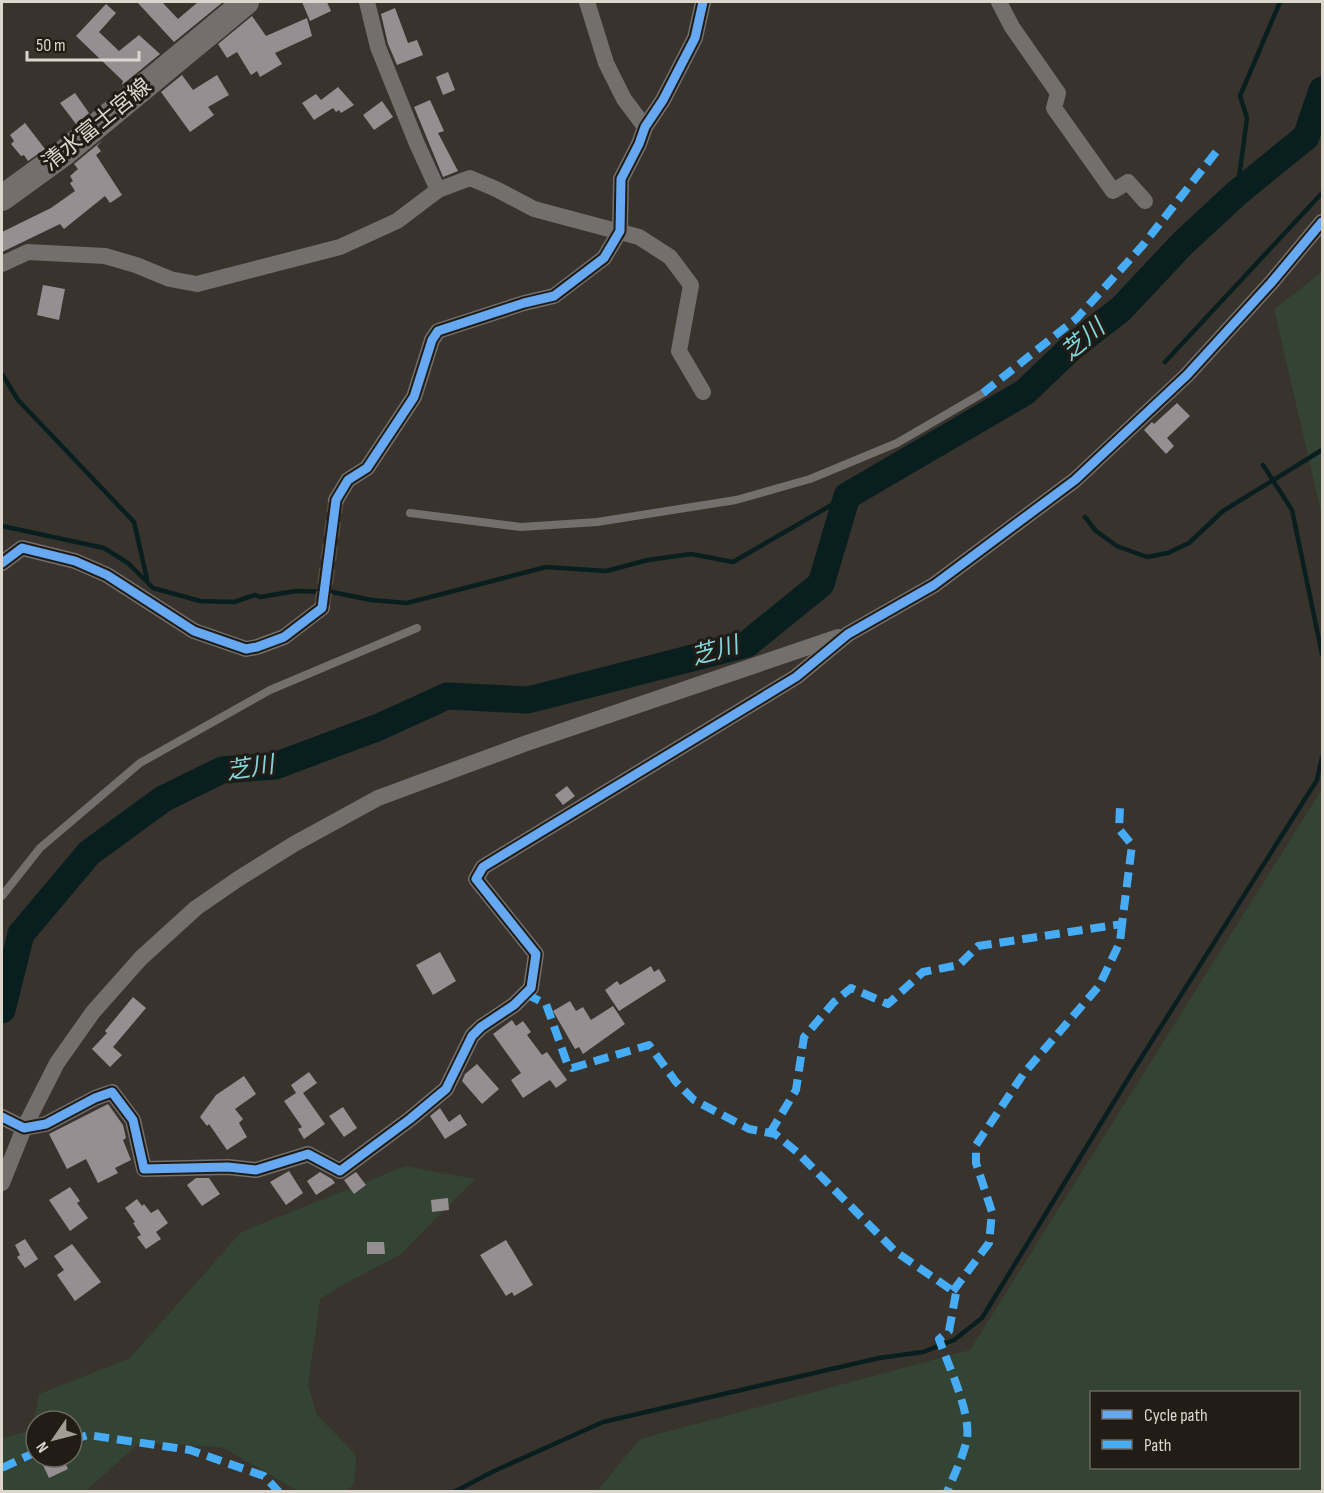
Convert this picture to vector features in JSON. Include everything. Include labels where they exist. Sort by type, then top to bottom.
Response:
[{"type":"main road","name":"清水富士宮線","points":[[2,198],[64,153],[246,2]]},
{"type":"street","points":[[367,2],[378,48],[438,190]]},
{"type":"street","points":[[587,2],[606,63],[624,99],[645,127]]},
{"type":"street","points":[[336,500],[348,480],[367,468],[414,398],[432,340],[438,331],[554,296],[604,258],[620,231],[621,179],[645,127],[663,100],[695,38],[703,2]]},
{"type":"street","points":[[999,2],[1012,27],[1058,93],[1054,108],[1113,191],[1128,182],[1145,201]]},
{"type":"street","points":[[2,264],[28,252],[105,256],[136,265],[170,279],[197,284],[340,247],[397,221],[438,190],[470,178],[534,209],[639,237],[670,257],[691,285],[679,351],[704,392]]},
{"type":"street","points":[[2,1117],[24,1128],[46,1124],[95,1098],[112,1092],[133,1120],[144,1169],[228,1167],[256,1170],[308,1154],[340,1171],[446,1089],[472,1036],[481,1027],[514,1005],[531,988],[536,954],[476,879],[483,867],[796,677],[848,634],[934,585],[1075,480],[1187,375],[1323,222]]},
{"type":"street","points":[[2,563],[22,548],[75,561],[106,575],[194,631],[246,649],[284,637],[322,608]]},
{"type":"street","points":[[2,1183],[24,1128],[57,1063],[93,1012],[141,958],[196,908],[294,844],[378,798],[454,769],[848,634]]},
{"type":"lane","points":[[410,513],[521,527],[597,522],[736,500],[810,479],[897,443],[983,393]]},
{"type":"lane","points":[[2,896],[40,848],[140,763],[270,690],[417,628]]},
{"type":"green space","points":[[1322,272],[1322,516],[1274,309]]},
{"type":"green space","points":[[1322,789],[1322,1491],[597,1491],[640,1439],[970,1350]]},
{"type":"green space","points":[[405,1166],[475,1179],[400,1255],[320,1299],[308,1385],[317,1415],[356,1455],[354,1485],[345,1491],[298,1491],[222,1447],[139,1443],[86,1491],[2,1492],[2,1438],[24,1432],[24,1469],[84,1469],[84,1409],[36,1409],[39,1394],[130,1358],[241,1232]]},
{"type":"building","points":[[137,2],[162,2],[178,19],[198,2],[223,2],[174,42]]},
{"type":"building","points":[[302,2],[327,2],[331,11],[310,21]]},
{"type":"building","points":[[106,4],[116,13],[99,32],[119,51],[139,35],[160,54],[122,85],[123,81],[76,36]]},
{"type":"building","points":[[395,8],[408,43],[417,40],[423,55],[397,65],[388,44],[381,14]]},
{"type":"building","points":[[252,16],[266,36],[307,18],[312,36],[275,53],[282,64],[260,77],[257,71],[251,75],[237,52],[227,58],[218,44]]},
{"type":"building","points":[[448,72],[455,90],[443,95],[436,77]]},
{"type":"building","points":[[182,75],[193,90],[217,75],[229,95],[208,107],[214,115],[190,132],[161,92]]},
{"type":"building","points":[[338,87],[354,105],[341,113],[339,110],[336,112],[333,108],[314,120],[302,103],[316,94],[321,100]]},
{"type":"building","points":[[75,93],[89,113],[76,124],[60,103]]},
{"type":"building","points":[[430,100],[444,131],[438,133],[458,171],[443,177],[414,107]]},
{"type":"building","points":[[382,101],[393,117],[374,130],[363,115]]},
{"type":"building","points":[[25,123],[45,149],[28,161],[11,144],[14,141],[10,135]]},
{"type":"building","points":[[103,140],[97,146],[101,151],[96,155],[122,195],[110,203],[105,196],[64,229],[60,224],[2,252],[2,232],[51,208],[75,191],[70,183],[73,181],[70,176],[78,169],[74,164]]},
{"type":"building","points":[[43,285],[65,289],[59,320],[37,315]]},
{"type":"building","points":[[1177,403],[1190,416],[1167,438],[1174,446],[1166,454],[1144,430]]},
{"type":"building","points":[[567,786],[575,796],[563,805],[555,795]]},
{"type":"building","points":[[440,952],[456,981],[433,995],[416,965]]},
{"type":"building","points":[[651,966],[654,972],[659,969],[666,981],[619,1011],[605,990],[617,981],[620,985]]},
{"type":"building","points":[[133,997],[146,1008],[113,1047],[122,1055],[110,1067],[92,1049],[107,1033],[105,1031]]},
{"type":"building","points":[[570,1001],[576,1011],[583,1007],[591,1020],[613,1006],[625,1024],[583,1054],[579,1047],[575,1049],[553,1011]]},
{"type":"building","points":[[512,1020],[516,1026],[523,1021],[531,1032],[527,1035],[542,1055],[547,1052],[567,1080],[556,1088],[550,1080],[523,1098],[511,1080],[521,1073],[493,1034]]},
{"type":"building","points":[[477,1064],[499,1089],[482,1104],[462,1081],[465,1074]]},
{"type":"building","points":[[309,1072],[317,1083],[303,1093],[325,1124],[304,1139],[298,1129],[302,1127],[284,1101],[296,1093],[291,1085]]},
{"type":"building","points":[[244,1076],[256,1094],[235,1109],[243,1119],[239,1123],[247,1137],[227,1150],[209,1124],[207,1126],[200,1117],[216,1095]]},
{"type":"building","points":[[108,1104],[123,1125],[126,1138],[123,1140],[131,1160],[115,1168],[118,1173],[98,1183],[86,1159],[67,1169],[49,1134]]},
{"type":"building","points":[[343,1107],[357,1128],[344,1137],[329,1116]]},
{"type":"building","points":[[440,1108],[449,1122],[460,1114],[467,1125],[445,1139],[430,1116]]},
{"type":"building","points":[[289,1171],[303,1193],[286,1205],[270,1182]]},
{"type":"building","points":[[320,1172],[335,1183],[316,1195],[307,1181]]},
{"type":"building","points":[[356,1172],[366,1185],[354,1194],[344,1180]]},
{"type":"building","points":[[196,1178],[209,1178],[220,1194],[202,1206],[187,1185]]},
{"type":"building","points":[[70,1187],[80,1201],[77,1203],[88,1218],[70,1231],[49,1200]]},
{"type":"building","points":[[448,1198],[449,1210],[432,1212],[431,1200]]},
{"type":"building","points":[[137,1199],[151,1213],[158,1209],[168,1223],[156,1232],[161,1239],[146,1249],[137,1237],[141,1235],[125,1208]]},
{"type":"building","points":[[25,1239],[38,1259],[25,1268],[17,1257],[20,1255],[15,1245]]},
{"type":"building","points":[[506,1240],[533,1285],[514,1296],[512,1292],[506,1296],[480,1255]]},
{"type":"building","points":[[367,1242],[384,1242],[385,1254],[367,1254]]},
{"type":"building","points":[[72,1244],[101,1282],[75,1301],[57,1275],[64,1270],[54,1256]]},
{"type":"building","points":[[45,1469],[68,1469],[49,1478]]},
{"type":"waterway","points":[[1237,193],[1247,118],[1240,96],[1280,2]]},
{"type":"waterway","name":"芝川","points":[[2,1010],[21,934],[89,853],[163,799],[222,770],[275,766],[379,727],[447,696],[528,700],[747,644],[821,584],[847,496],[1025,392],[1071,348],[1121,309],[1183,243],[1237,193],[1306,137],[1322,90]]},
{"type":"waterway","points":[[1165,362],[1322,193]]},
{"type":"waterway","points":[[2,374],[18,400],[134,522],[147,579]]},
{"type":"waterway","points":[[1085,517],[1096,531],[1117,546],[1147,557],[1168,553],[1189,543],[1223,511],[1322,450]]},
{"type":"waterway","points":[[1263,465],[1292,510],[1322,654]]},
{"type":"waterway","points":[[2,526],[104,548],[128,563],[153,588],[200,601],[234,602],[255,595],[260,597],[296,591],[332,592],[371,600],[407,603],[546,567],[606,571],[648,560],[691,554],[733,562],[847,496]]},
{"type":"waterway","points":[[454,1492],[492,1472],[603,1422],[879,1358],[923,1352],[954,1340],[982,1318],[1131,1074],[1317,780],[1322,757]]},
{"type":"tunnel","points":[[322,608],[336,500]]},
{"type":"marked path","points":[[983,393],[1077,318],[1143,245],[1220,147]]},
{"type":"marked path","points":[[770,1133],[796,1090],[804,1037],[834,1002],[851,988],[888,1004],[923,972],[959,965],[978,946],[1122,924],[1132,845],[1119,829],[1120,808]]},
{"type":"marked path","points":[[953,1291],[989,1243],[992,1212],[976,1163],[976,1145],[1024,1073],[1099,986],[1120,942],[1122,924]]},
{"type":"marked path","points":[[526,994],[546,1004],[567,1063],[572,1068],[649,1045],[676,1082],[694,1100],[749,1129],[775,1134],[797,1152],[896,1252],[956,1293],[949,1331],[939,1339],[966,1416],[967,1439],[947,1492]]},
{"type":"marked path","points":[[84,1436],[190,1450],[264,1476],[279,1492]]},
{"type":"marked path","points":[[2,1468],[24,1458]]},
{"type":"cycle path","points":[[2,563],[22,548],[75,561],[107,575],[194,631],[246,649],[284,637],[322,608],[336,500],[348,480],[367,468],[414,397],[432,340],[438,331],[524,303],[554,296],[604,258],[620,231],[621,179],[645,127],[663,100],[695,38],[703,2]]},
{"type":"cycle path","points":[[2,1117],[24,1128],[46,1124],[95,1098],[112,1092],[133,1120],[144,1169],[228,1167],[256,1170],[308,1154],[340,1171],[446,1089],[472,1036],[481,1027],[514,1005],[531,988],[536,954],[476,879],[483,867],[796,677],[848,634],[934,585],[1075,480],[1187,375],[1271,283],[1322,222]]}]
